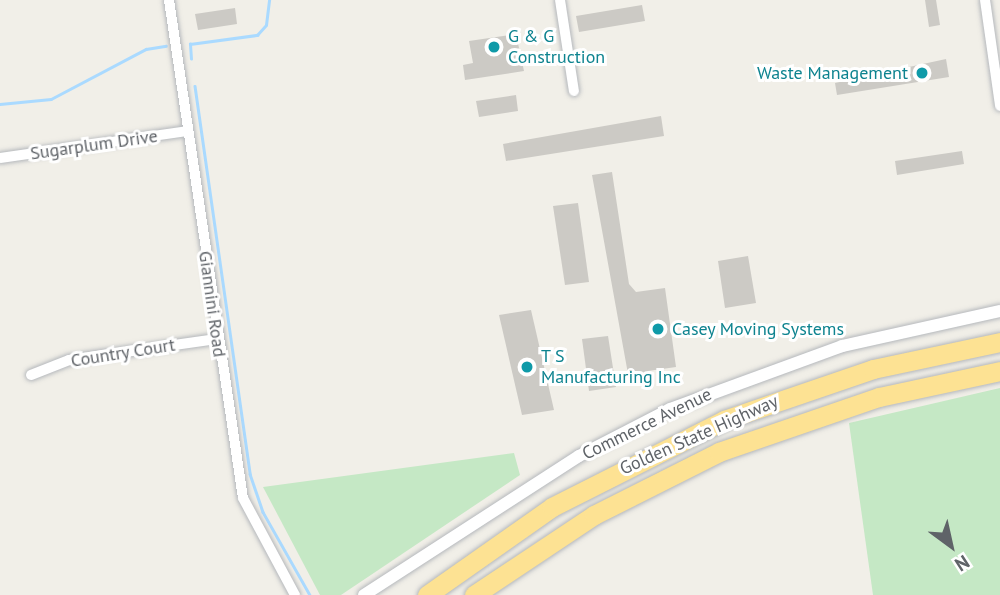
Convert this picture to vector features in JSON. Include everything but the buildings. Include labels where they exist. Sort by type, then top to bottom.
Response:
[{"type":"highway","name":"Golden State Highway","points":[[427,595],[552,507],[724,420],[873,369],[1000,342]]},
{"type":"highway","name":"Golden State Highway","points":[[474,595],[594,515],[719,452],[879,397],[1000,370]]},
{"type":"street","name":"Giannini Road","points":[[169,0],[217,339],[243,498],[295,595]]},
{"type":"street","points":[[560,0],[574,91]]},
{"type":"street","points":[[985,0],[1000,106]]},
{"type":"street","name":"Sugarplum Drive","points":[[0,158],[187,131]]},
{"type":"street","name":"Commerce Avenue","points":[[364,595],[547,475],[670,409],[842,345],[1000,311]]},
{"type":"street","name":"Country Court","points":[[31,375],[69,360],[217,339]]},
{"type":"green space","points":[[1000,388],[1000,595],[873,595],[849,423]]},
{"type":"green space","points":[[514,453],[520,475],[341,595],[320,595],[263,487]]},
{"type":"waterway","points":[[191,59],[190,44],[257,35],[266,25],[269,0]]},
{"type":"waterway","points":[[0,104],[51,99],[146,49],[166,46]]},
{"type":"waterway","points":[[195,86],[250,474],[263,512],[310,595]]},
{"type":"place","name":"G & G Construction","points":[[494,47]]},
{"type":"place","name":"Waste Management","points":[[922,73]]},
{"type":"place","name":"Casey Moving Systems","points":[[658,329]]},
{"type":"place","name":"T S Manufacturing Inc","points":[[527,367]]}]
